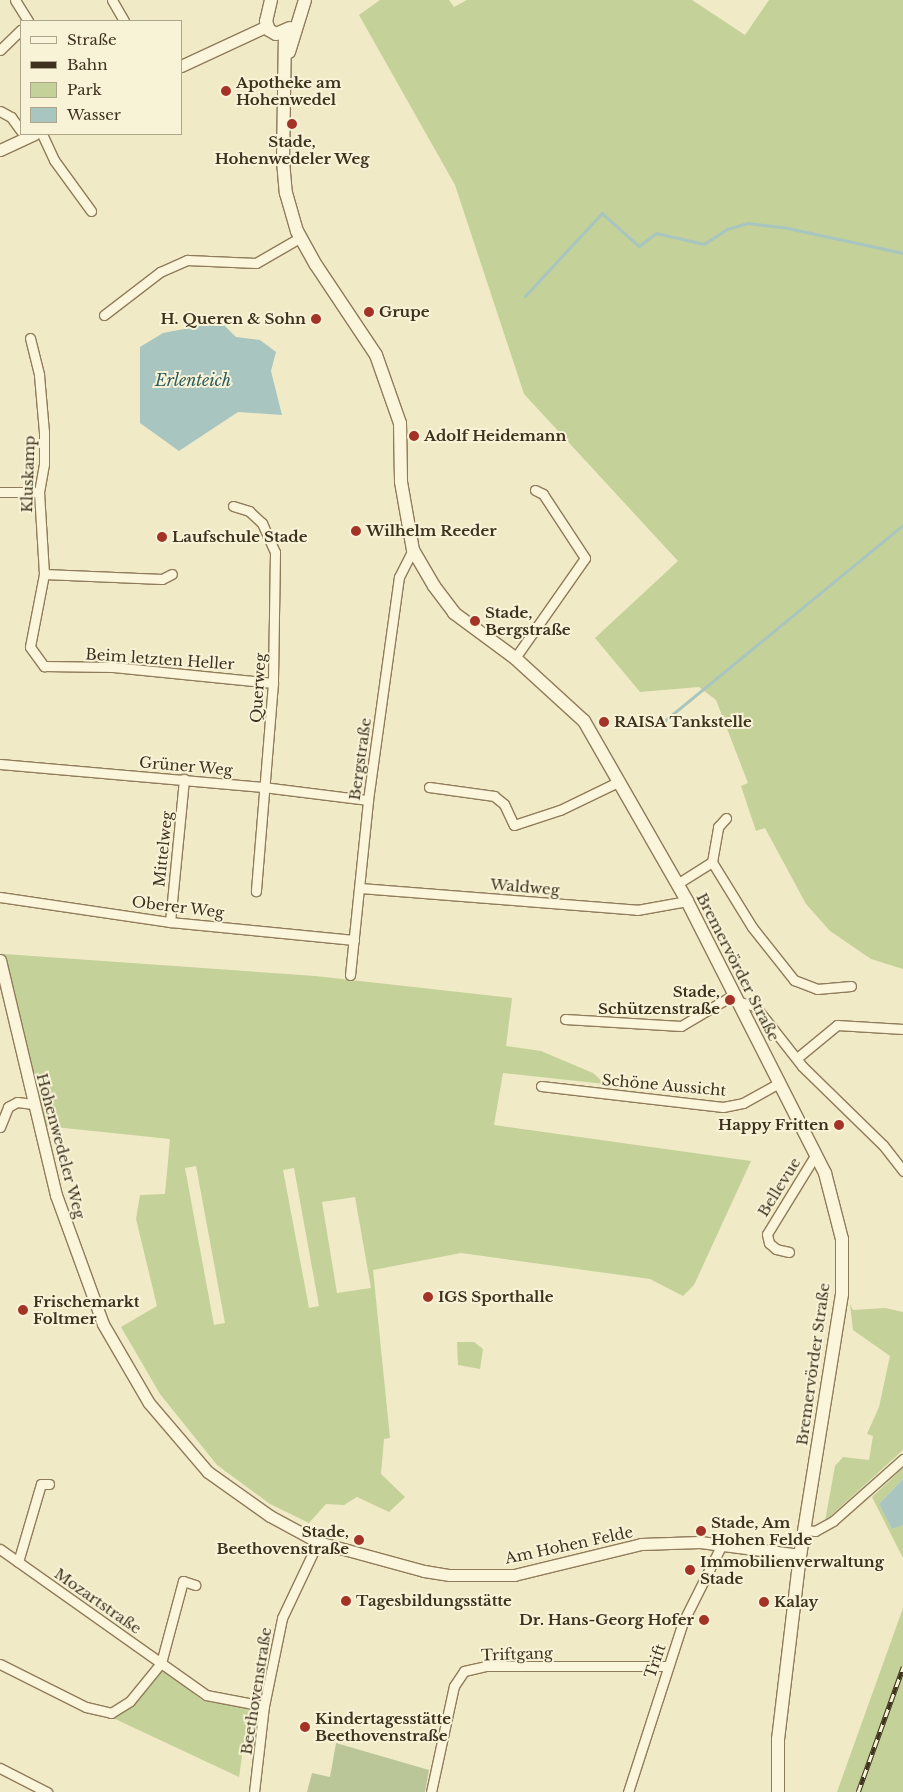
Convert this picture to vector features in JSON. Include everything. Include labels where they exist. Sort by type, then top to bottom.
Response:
[{"type":"main road","name":"Bremervörder Straße","points":[[271,0],[284,84],[286,193],[301,237],[316,265],[376,355],[400,423],[401,482],[413,550],[434,586],[454,613],[515,658],[584,721],[677,884],[825,1173],[842,1239],[842,1294],[810,1531],[800,1555],[778,1740],[778,1792]]},
{"type":"main road","points":[[275,30],[293,22],[299,0]]},
{"type":"main road","points":[[284,84],[290,47],[305,0]]},
{"type":"street","points":[[15,0],[27,20]]},
{"type":"street","points":[[112,0],[123,20]]},
{"type":"street","points":[[182,66],[275,30]]},
{"type":"street","points":[[0,50],[20,31]]},
{"type":"street","points":[[0,111],[11,117],[20,127]]},
{"type":"street","points":[[0,150],[24,135]]},
{"type":"street","points":[[42,135],[54,160],[91,211]]},
{"type":"street","points":[[104,315],[160,272],[187,260],[256,263],[301,237]]},
{"type":"street","name":"Kluskamp","points":[[30,338],[39,375],[44,432],[44,464],[39,492],[44,574],[30,648],[44,666]]},
{"type":"street","points":[[515,658],[585,558],[543,494],[535,490]]},
{"type":"street","points":[[0,492],[39,492]]},
{"type":"street","name":"Querweg","points":[[233,506],[249,511],[262,523],[275,552],[273,683],[256,891]]},
{"type":"street","name":"Bergstraße","points":[[350,975],[368,800],[399,578],[413,550]]},
{"type":"street","points":[[44,574],[162,579],[172,574]]},
{"type":"street","name":"Beim letzten Heller","points":[[44,666],[113,667],[273,683]]},
{"type":"street","name":"Grüner Weg","points":[[0,764],[184,779],[368,800]]},
{"type":"street","name":"Mittelweg","points":[[170,922],[184,779]]},
{"type":"street","points":[[429,787],[494,796],[504,804],[514,825],[560,810],[618,782]]},
{"type":"street","points":[[726,818],[718,827],[712,862],[752,927],[794,980],[817,989],[851,986]]},
{"type":"street","points":[[677,884],[712,862]]},
{"type":"street","name":"Waldweg","points":[[360,888],[637,910],[686,901]]},
{"type":"street","name":"Oberer Weg","points":[[0,897],[170,922],[354,940]]},
{"type":"street","name":"Hohenwedeler Weg","points":[[0,960],[58,1204],[104,1324],[149,1403],[208,1472],[270,1516],[318,1542]]},
{"type":"street","points":[[565,1019],[680,1026],[735,998],[755,1006],[797,1058],[883,1145],[903,1171]]},
{"type":"street","points":[[797,1058],[837,1025],[903,1029]]},
{"type":"street","name":"Schöne Aussicht","points":[[541,1086],[723,1107],[743,1103],[779,1083]]},
{"type":"street","points":[[0,1127],[8,1106],[18,1102],[33,1104]]},
{"type":"street","name":"Bellevue","points":[[789,1252],[776,1250],[769,1243],[767,1234],[816,1154]]},
{"type":"street","points":[[810,1531],[833,1521],[903,1459]]},
{"type":"street","points":[[18,1562],[41,1484],[48,1484]]},
{"type":"street","name":"Am Hohen Felde","points":[[318,1542],[397,1565],[460,1575],[514,1575],[641,1544],[700,1542],[800,1555]]},
{"type":"street","name":"Beethovenstraße","points":[[254,1792],[264,1706],[282,1618],[318,1542]]},
{"type":"street","name":"Trift","points":[[628,1792],[667,1666],[683,1622],[722,1544]]},
{"type":"street","name":"Mozartstraße","points":[[0,1550],[206,1696],[264,1706]]},
{"type":"street","points":[[0,1664],[86,1707],[111,1713],[130,1701],[161,1663],[183,1581],[195,1585]]},
{"type":"street","name":"Triftgang","points":[[431,1792],[454,1686],[464,1671],[485,1666],[667,1666]]},
{"type":"street","points":[[0,1768],[47,1792]]},
{"type":"green space","points":[[380,0],[449,0],[454,7],[467,0],[692,0],[745,35],[769,0],[903,0],[903,969],[871,959],[830,931],[806,904],[765,828],[756,831],[741,786],[748,783],[716,700],[699,687],[640,692],[595,638],[678,561],[524,394],[455,185],[359,15]]},
{"type":"green space","points":[[4,954],[315,976],[512,998],[506,1046],[541,1051],[593,1073],[605,1084],[503,1073],[494,1125],[751,1161],[694,1285],[683,1296],[650,1279],[461,1253],[373,1270],[390,1438],[384,1439],[381,1474],[405,1497],[389,1512],[357,1497],[344,1505],[326,1504],[309,1523],[270,1504],[217,1465],[160,1394],[121,1327],[157,1306],[136,1219],[140,1195],[165,1194],[170,1139],[45,1126]],"holes":[[[196,1166],[225,1323],[214,1325],[185,1168]],[[294,1168],[319,1306],[309,1308],[283,1170]],[[355,1197],[371,1288],[337,1293],[322,1202]]]},
{"type":"green space","points":[[850,1304],[853,1310],[885,1308],[903,1312],[903,1450],[825,1521],[835,1466],[843,1457],[869,1460],[873,1436],[867,1434],[879,1407],[890,1356],[853,1330]]},
{"type":"green space","points":[[457,1342],[474,1342],[483,1349],[480,1369],[458,1365]]},
{"type":"green space","points":[[903,1468],[903,1479],[879,1504],[892,1529],[903,1525],[903,1558],[872,1497]]},
{"type":"green space","points":[[903,1608],[903,1792],[837,1792]]},
{"type":"green space","points":[[161,1668],[203,1701],[249,1708],[239,1777],[113,1718],[134,1705]]},
{"type":"green space","points":[[336,1743],[429,1770],[425,1792],[307,1792],[312,1773],[330,1777]]},
{"type":"water","name":"Erlenteich","points":[[221,322],[236,337],[260,340],[276,352],[271,371],[282,415],[238,412],[179,451],[140,423],[140,347],[163,333]]},
{"type":"water","points":[[903,1479],[903,1525],[892,1529],[879,1504]]},
{"type":"waterway","points":[[525,296],[602,213],[639,246],[656,233],[704,244],[727,229],[748,223],[783,227],[903,253]]},
{"type":"waterway","points":[[662,723],[903,525]]},
{"type":"railway","points":[[858,1792],[903,1667]]},
{"type":"place","name":"Apotheke am Hohenwedel","points":[[226,91]]},
{"type":"place","name":"Stade, Hohenwedeler Weg","points":[[292,124]]},
{"type":"place","name":"Grupe","points":[[369,312]]},
{"type":"place","name":"H. Queren & Sohn","points":[[316,319]]},
{"type":"place","name":"Adolf Heidemann","points":[[414,436]]},
{"type":"place","name":"Wilhelm Reeder","points":[[356,531]]},
{"type":"place","name":"Laufschule Stade","points":[[162,537]]},
{"type":"place","name":"Stade, Bergstraße","points":[[475,621]]},
{"type":"place","name":"RAISA Tankstelle","points":[[604,722]]},
{"type":"place","name":"Stade, Schützenstraße","points":[[730,1000]]},
{"type":"place","name":"Happy Fritten","points":[[839,1125]]},
{"type":"place","name":"IGS Sporthalle","points":[[428,1297]]},
{"type":"place","name":"Frischemarkt Foltmer","points":[[23,1310]]},
{"type":"place","name":"Stade, Am Hohen Felde","points":[[701,1531]]},
{"type":"place","name":"Stade, Beethovenstraße","points":[[359,1540]]},
{"type":"place","name":"Immobilienverwaltung Stade","points":[[690,1570]]},
{"type":"place","name":"Tagesbildungsstätte","points":[[346,1601]]},
{"type":"place","name":"Kalay","points":[[764,1602]]},
{"type":"place","name":"Dr. Hans-Georg Hofer","points":[[704,1620]]},
{"type":"place","name":"Kindertagesstätte Beethovenstraße","points":[[305,1727]]}]
